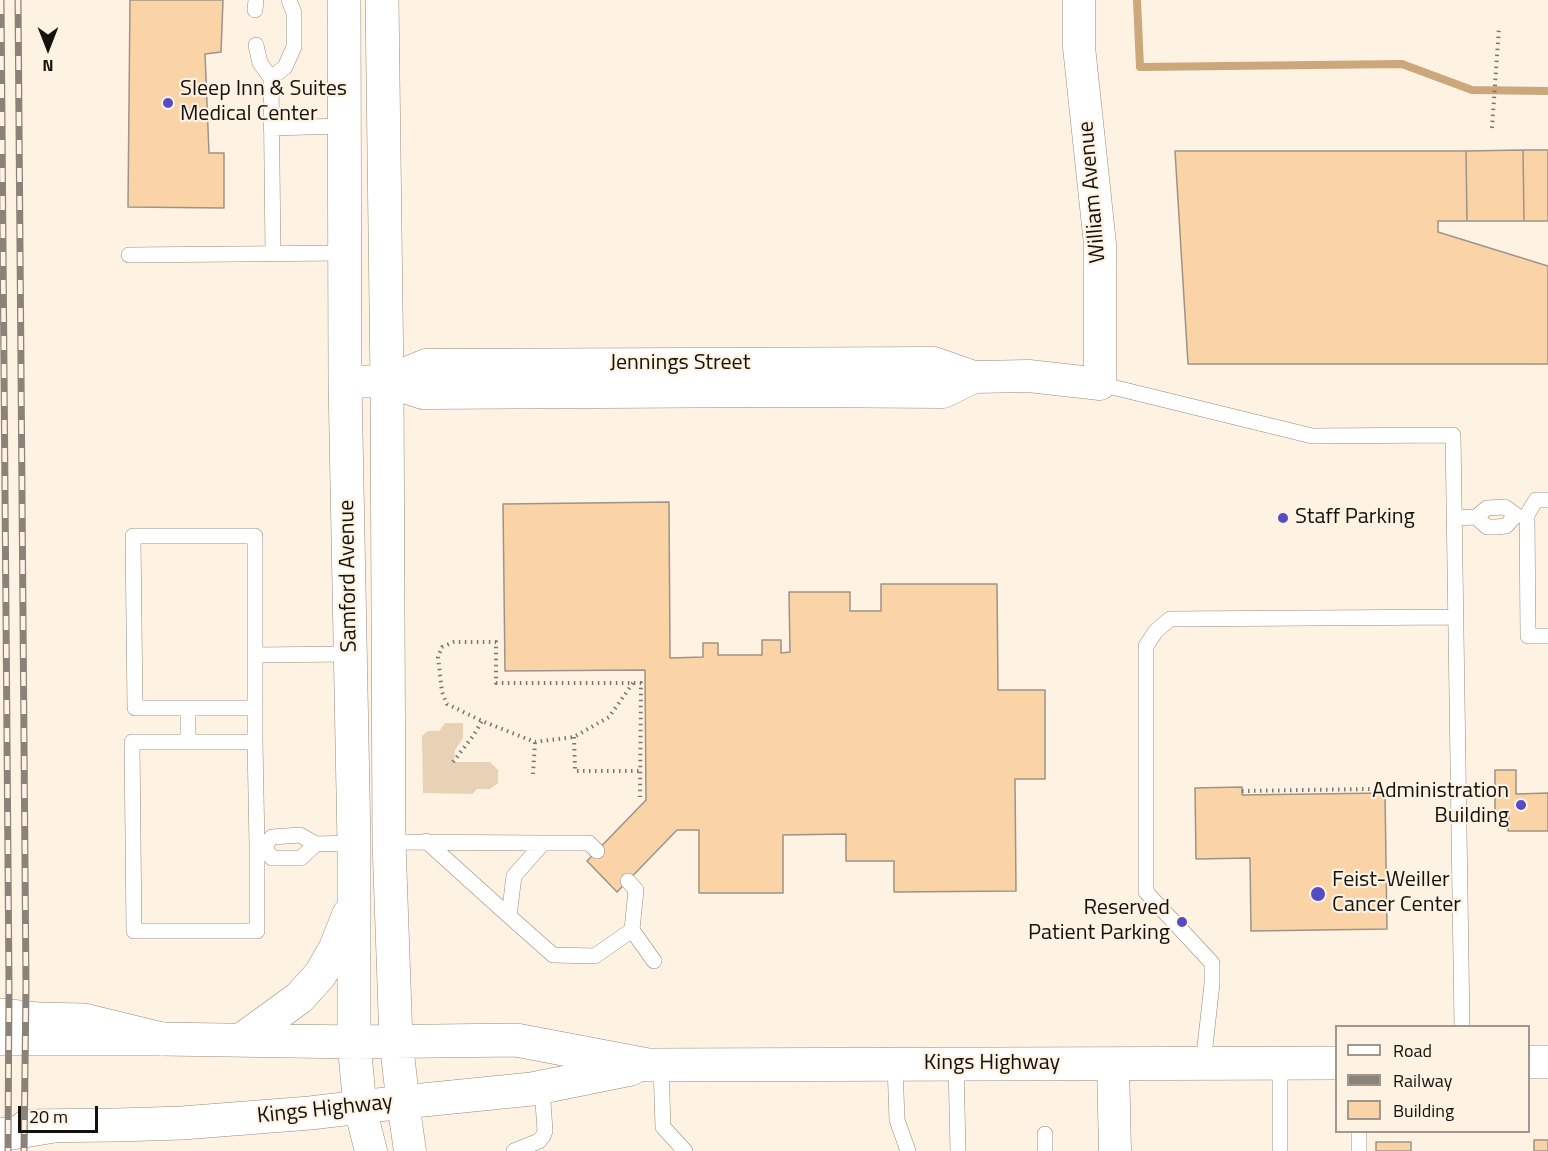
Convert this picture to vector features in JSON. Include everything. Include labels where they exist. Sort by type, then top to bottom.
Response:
[{"type":"main road","name":"Samford Avenue","points":[[344,0],[345,382],[354,843],[354,1042],[360,1108]]},
{"type":"main road","name":"Samford Avenue","points":[[382,0],[387,381],[389,842],[396,1041],[403,1102]]},
{"type":"main road","points":[[345,253],[385,250]]},
{"type":"main road","points":[[354,843],[389,842]]},
{"type":"main road","points":[[241,1040],[299,998],[320,975],[335,948],[354,904]]},
{"type":"main road","points":[[0,1015],[84,1020],[162,1039]]},
{"type":"main road","name":"Kings Highway","points":[[0,1040],[162,1039],[354,1042],[516,1040],[655,1065],[1335,1063]]},
{"type":"main road","points":[[1530,1062],[1548,1062]]},
{"type":"main road","name":"Kings Highway","points":[[0,1126],[182,1123],[310,1113],[532,1089],[655,1065]]},
{"type":"main road","points":[[0,1135],[54,1126]]},
{"type":"street","name":"William Avenue","points":[[1079,0],[1079,47],[1100,244],[1100,384]]},
{"type":"street","name":"Jennings Street","points":[[345,382],[387,381],[423,393],[783,377],[943,392],[974,377],[1029,376],[1100,384]]},
{"type":"street","points":[[1113,1064],[1115,1151]]},
{"type":"street","name":"Samford Avenue","points":[[403,1102],[410,1151]]},
{"type":"street","name":"Samford Avenue","points":[[360,1108],[371,1151]]},
{"type":"lane","points":[[271,78],[285,67],[294,46],[294,13],[289,0]]},
{"type":"lane","points":[[256,45],[260,63],[271,78],[273,254]]},
{"type":"lane","points":[[271,128],[344,126]]},
{"type":"lane","points":[[129,255],[345,253]]},
{"type":"lane","points":[[1100,384],[1312,436],[1453,435],[1462,1025]]},
{"type":"lane","points":[[1454,518],[1476,517],[1487,527],[1506,526],[1536,500],[1548,500]]},
{"type":"lane","points":[[1521,515],[1528,636],[1548,636]]},
{"type":"lane","points":[[255,708],[135,708],[133,536],[255,536],[255,655],[255,708],[255,742],[260,846],[257,931],[134,932],[132,742],[255,742]]},
{"type":"lane","points":[[1203,1064],[1212,984],[1212,963],[1146,892],[1146,646],[1156,630],[1170,619],[1456,617]]},
{"type":"lane","points":[[255,655],[350,654]]},
{"type":"lane","points":[[188,708],[188,742]]},
{"type":"lane","points":[[260,846],[272,837],[300,835],[316,844],[354,843]]},
{"type":"lane","points":[[426,841],[553,955],[595,956],[632,930]]},
{"type":"lane","points":[[389,842],[589,843],[597,851]]},
{"type":"lane","points":[[509,916],[514,876],[543,843]]},
{"type":"lane","points":[[260,846],[272,858],[301,858],[316,844]]},
{"type":"lane","points":[[628,881],[636,890],[632,930],[654,961]]},
{"type":"lane","points":[[1280,1063],[1280,1151]]},
{"type":"lane","points":[[956,1064],[958,1151]]},
{"type":"lane","points":[[655,1065],[663,1127],[685,1151]]},
{"type":"lane","points":[[895,1065],[897,1120],[908,1151]]},
{"type":"lane","points":[[514,1151],[539,1141],[543,1136],[545,1131],[542,1087]]},
{"type":"lane","points":[[1359,1133],[1359,1151]]},
{"type":"lane","points":[[1045,1134],[1045,1151]]},
{"type":"path","points":[[1492,128],[1499,28]]},
{"type":"path","points":[[633,683],[609,717],[574,737],[535,742],[447,704],[441,692],[438,657],[442,647],[454,642],[496,642],[496,683],[633,683],[641,683],[640,797]]},
{"type":"path","points":[[453,762],[482,721]]},
{"type":"path","points":[[574,737],[575,771],[641,771]]},
{"type":"path","points":[[533,774],[535,742]]},
{"type":"path","points":[[1242,791],[1495,787]]},
{"type":"shaded area","points":[[445,723],[463,723],[463,738],[455,750],[454,762],[490,762],[498,770],[498,783],[490,789],[477,789],[472,794],[423,793],[422,736],[428,731],[439,731]]},
{"type":"building","name":"Sleep Inn & Suites Medical Center","points":[[130,0],[223,0],[221,52],[205,54],[209,153],[224,153],[224,208],[128,207]]},
{"type":"building","points":[[1523,150],[1548,150],[1548,221],[1524,221]]},
{"type":"building","points":[[1523,150],[1524,221],[1467,221],[1466,151]]},
{"type":"building","points":[[1175,151],[1466,151],[1467,221],[1438,221],[1438,232],[1548,266],[1548,364],[1188,364]]},
{"type":"building","points":[[669,502],[670,658],[703,657],[703,643],[718,643],[718,655],[762,655],[762,640],[781,640],[781,653],[790,652],[789,592],[850,592],[850,611],[881,611],[881,584],[997,584],[998,690],[1045,690],[1045,779],[1015,779],[1016,891],[894,892],[894,861],[846,861],[846,834],[783,835],[783,893],[699,893],[699,830],[677,830],[617,892],[587,861],[646,800],[645,670],[505,671],[503,504]]},
{"type":"building","name":"Administration Building","points":[[1495,770],[1516,770],[1516,794],[1548,793],[1548,831],[1508,831],[1509,816],[1495,816]]},
{"type":"building","name":"Feist-Weiller Cancer Center","points":[[1242,787],[1242,795],[1385,793],[1387,929],[1251,931],[1250,858],[1196,859],[1195,788]]},
{"type":"building","points":[[1534,1140],[1548,1140],[1548,1151],[1534,1151]]},
{"type":"building","points":[[1376,1142],[1411,1142],[1411,1151],[1376,1151]]},
{"type":"waterway","points":[[1137,0],[1140,67],[1402,64],[1472,90],[1548,91]]},
{"type":"railway","points":[[1,0],[9,985],[8,1151]]},
{"type":"railway","points":[[18,0],[26,986],[24,1151]]},
{"type":"place","name":"Sleep Inn & Suites Medical Center","points":[[168,103]]},
{"type":"place","name":"Staff Parking","points":[[1283,518]]},
{"type":"place","name":"Administration Building","points":[[1521,805]]},
{"type":"place","name":"Feist-Weiller Cancer Center","points":[[1318,894]]},
{"type":"place","name":"Reserved Patient Parking","points":[[1182,922]]}]
